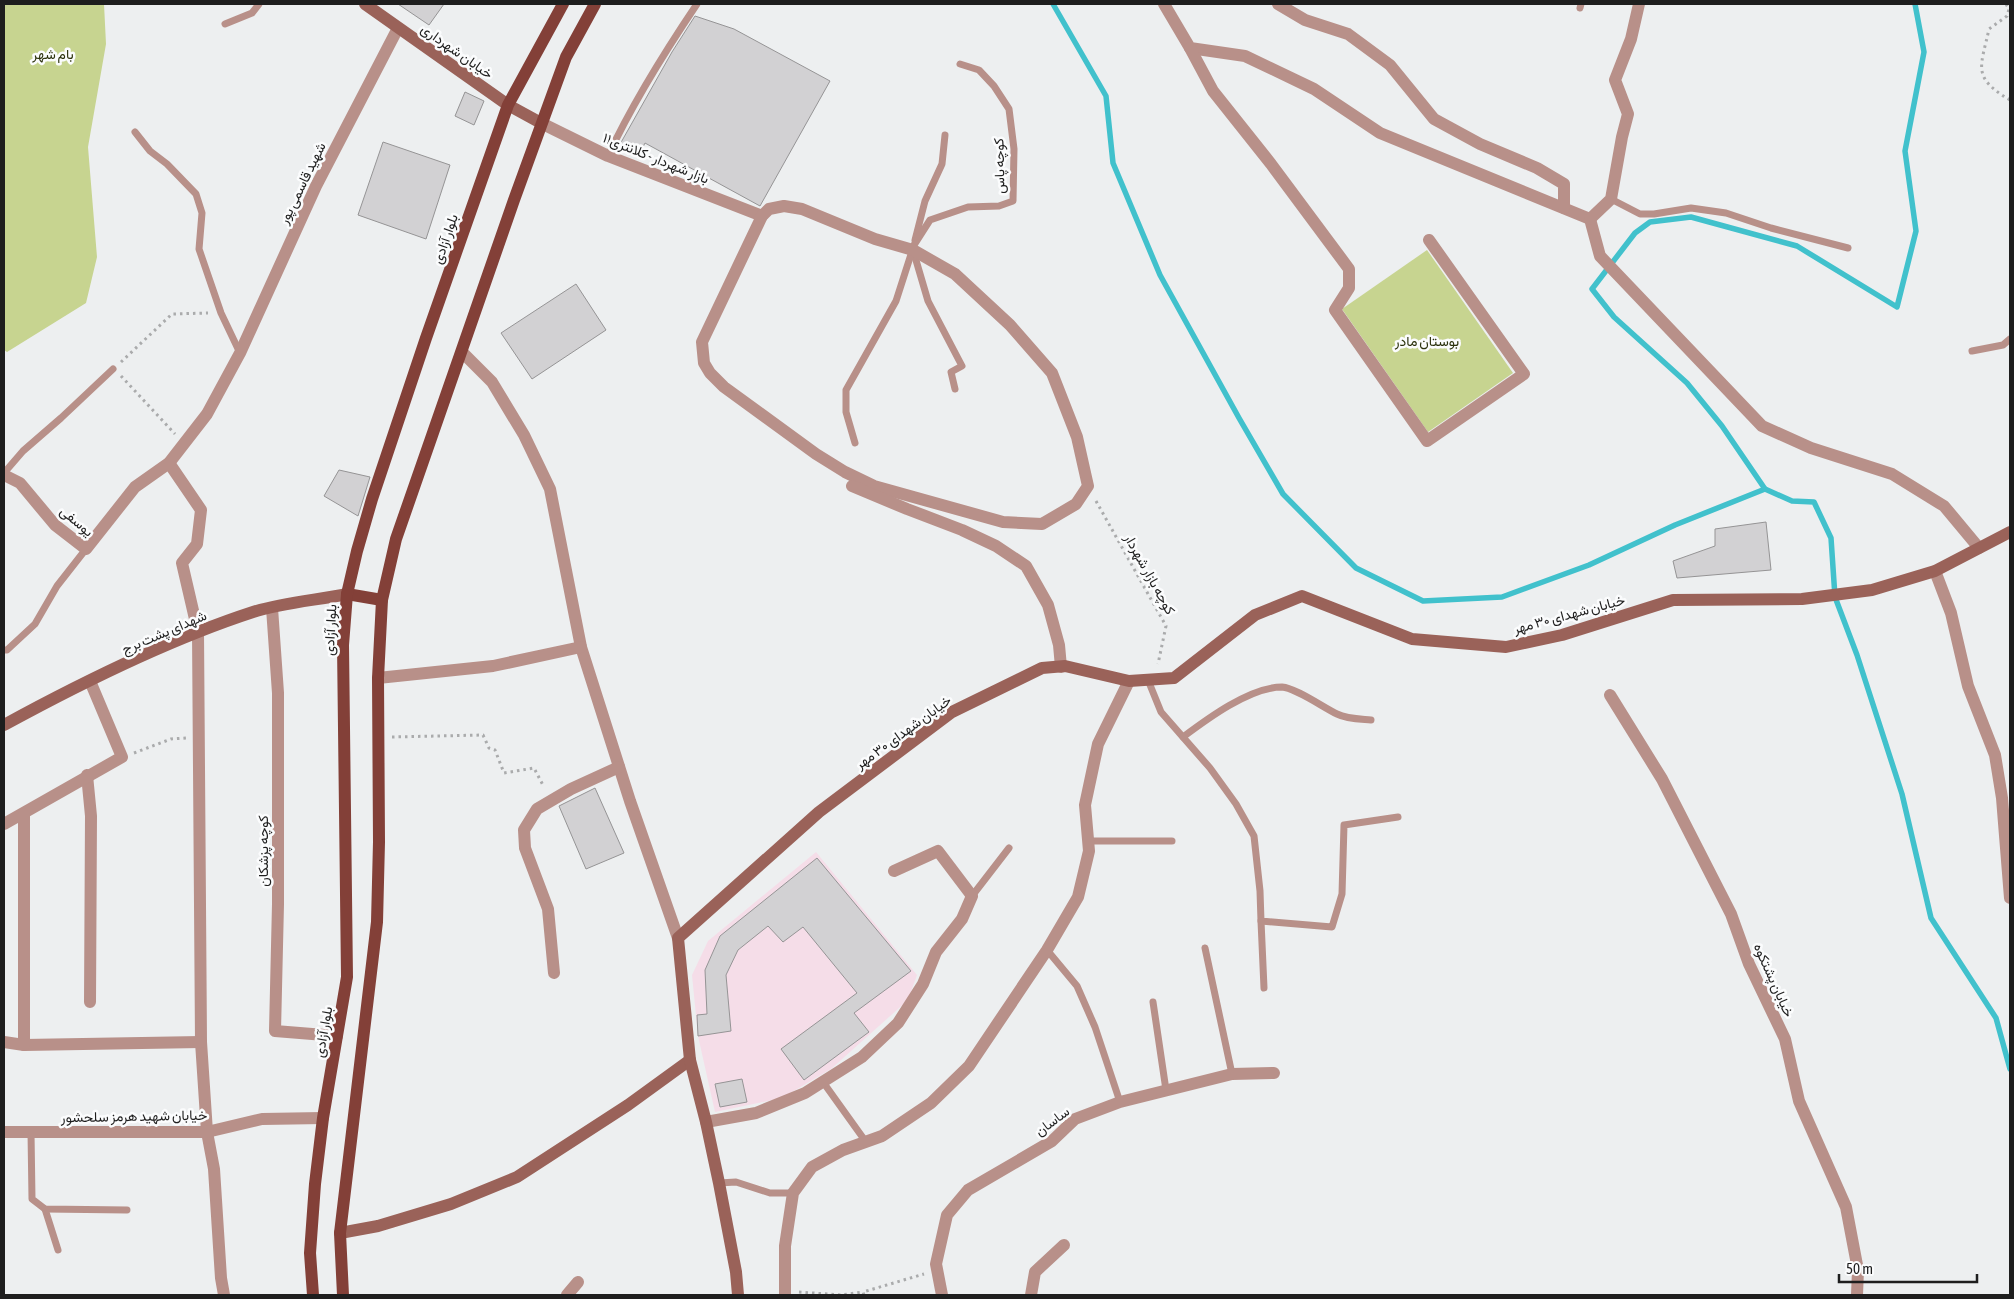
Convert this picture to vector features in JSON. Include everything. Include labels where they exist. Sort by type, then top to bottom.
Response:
[{"type":"main road","name":"خیابان شهرداری","points":[[365,4],[508,105],[541,123]]},
{"type":"main road","name":"بلوار آزادی","points":[[313,1295],[310,1253],[315,1184],[323,1118],[347,978],[343,645],[347,594],[372,499],[508,105],[563,4]]},
{"type":"main road","points":[[343,1295],[340,1233],[378,922],[378,678],[382,600],[396,539],[541,123],[566,57],[595,4]]},
{"type":"main road","name":"خیابان شهدای ۳۰ مهر","points":[[678,938],[819,812],[952,712],[1042,668],[1061,667],[1129,681],[1174,678],[1255,615],[1302,596],[1412,639],[1506,647],[1562,635],[1673,600],[1802,600],[1872,590],[1935,571],[2010,532]]},
{"type":"main road","points":[[347,594],[382,600]]},
{"type":"main road","name":"شهدای پشت برج","points":[[4,725],[52,698],[198,632],[255,612],[347,594]]},
{"type":"main road","points":[[678,938],[690,1060],[719,1183],[736,1272],[738,1295]]},
{"type":"main road","points":[[340,1233],[378,1226],[451,1204],[517,1177],[628,1105],[690,1060]]},
{"type":"street","points":[[1164,4],[1190,48],[1212,91],[1271,164],[1349,269],[1349,288],[1335,310],[1428,441],[1524,374],[1429,240]]},
{"type":"street","points":[[1278,4],[1305,20],[1348,34],[1390,65],[1434,119],[1480,144],[1536,168],[1564,184],[1564,208]]},
{"type":"street","points":[[1590,218],[1610,199],[1628,114],[1615,80],[1631,39],[1638,4]]},
{"type":"street","name":"شهید قاسمی پور","points":[[185,445],[207,414],[240,353],[316,186],[398,28]]},
{"type":"street","points":[[1190,48],[1245,56],[1314,89],[1380,133],[1590,218]]},
{"type":"street","name":"بازار شهردار - کلانتری۱۱","points":[[541,123],[608,156],[762,216]]},
{"type":"street","points":[[707,373],[791,437],[844,472],[874,486],[1003,522],[1042,524],[1076,504],[1088,486],[1077,437],[1052,373],[1010,325],[955,274],[914,248],[875,239],[802,209],[784,206],[770,209],[762,216],[702,342],[704,363],[707,373],[744,411],[828,471]]},
{"type":"street","points":[[1590,218],[1600,256],[1762,426],[1811,448],[1892,474],[1944,506],[1979,548]]},
{"type":"street","points":[[462,352],[492,382],[524,435],[550,489],[581,647],[619,767],[678,938]]},
{"type":"street","name":"یوسفی","points":[[4,474],[20,483],[55,525],[86,549],[135,487],[170,463],[185,445]]},
{"type":"street","points":[[170,463],[201,510],[197,544],[182,563],[198,632],[201,1042],[207,1132],[214,1169],[221,1278],[224,1295]]},
{"type":"street","points":[[852,486],[962,530],[996,546],[1026,566],[1048,605],[1059,646],[1061,667]]},
{"type":"street","points":[[1935,571],[1951,613],[1968,686],[1994,755],[2006,799],[2010,898]]},
{"type":"street","name":"کوچه پزشکان","points":[[272,608],[278,693],[278,904],[275,1031],[337,1036]]},
{"type":"street","points":[[378,678],[493,666],[581,647]]},
{"type":"street","points":[[4,824],[122,756],[90,681]]},
{"type":"street","points":[[785,1293],[785,1246],[793,1193],[812,1167],[843,1150],[882,1136],[931,1103],[969,1066],[1048,950],[1078,897],[1089,851],[1084,805],[1098,744],[1129,681]]},
{"type":"street","name":"خیابان پشتکوه","points":[[1610,695],[1662,779],[1731,914],[1749,964],[1785,1039],[1799,1101],[1846,1207],[1858,1270],[1857,1295]]},
{"type":"street","points":[[554,973],[548,909],[525,848],[524,830],[537,809],[571,789],[619,767]]},
{"type":"street","points":[[87,775],[91,816],[90,1002]]},
{"type":"street","points":[[24,814],[24,1044]]},
{"type":"street","points":[[706,1122],[756,1113],[805,1093],[862,1057],[898,1024],[923,984],[936,952],[962,919],[972,896],[938,851],[894,872]]},
{"type":"street","points":[[4,1042],[24,1044],[201,1042]]},
{"type":"street","name":"ساسان","points":[[942,1295],[936,1264],[947,1215],[968,1190],[1052,1142],[1075,1119],[1120,1102],[1232,1074],[1274,1073]]},
{"type":"street","name":"خیابان شهید هرمز سلحشور","points":[[4,1132],[207,1132],[262,1119],[323,1118]]},
{"type":"street","points":[[1032,1295],[1036,1272],[1064,1245]]},
{"type":"street","points":[[567,1295],[578,1282]]},
{"type":"lane","points":[[226,24],[252,14],[259,4]]},
{"type":"lane","points":[[608,156],[626,117],[667,48],[698,4]]},
{"type":"lane","name":"کوچه پاس","points":[[914,248],[930,220],[968,208],[999,206],[1013,201],[1014,149],[1009,109],[994,86],[979,70],[960,64]]},
{"type":"lane","points":[[135,132],[150,151],[167,164],[196,194],[202,213],[199,249],[221,313],[240,353]]},
{"type":"lane","points":[[855,443],[846,412],[846,390],[896,300],[914,248],[925,201],[942,164],[945,135]]},
{"type":"lane","points":[[1610,199],[1640,214],[1654,214],[1691,208],[1726,213],[1771,228],[1848,248]]},
{"type":"lane","points":[[914,248],[928,301],[962,366],[950,372],[955,389]]},
{"type":"lane","points":[[1972,351],[2002,345],[2010,339]]},
{"type":"lane","points":[[4,474],[22,451],[62,418],[113,369]]},
{"type":"lane","points":[[4,650],[7,650],[35,624],[57,586],[86,549]]},
{"type":"lane","points":[[1152,679],[1161,712],[1210,768],[1236,804],[1254,836],[1260,891],[1264,988]]},
{"type":"lane","points":[[1183,737],[1222,710],[1256,693],[1283,687],[1311,699],[1339,715],[1371,720]]},
{"type":"lane","points":[[1261,921],[1332,927],[1342,894],[1344,825],[1398,817]]},
{"type":"lane","points":[[1088,841],[1172,841]]},
{"type":"lane","points":[[972,896],[1009,848]]},
{"type":"lane","points":[[1205,948],[1232,1074]]},
{"type":"lane","points":[[1048,950],[1077,986],[1095,1026],[1120,1102]]},
{"type":"lane","points":[[1153,1002],[1166,1090]]},
{"type":"lane","points":[[823,1082],[866,1142]]},
{"type":"lane","points":[[30,1132],[32,1199],[44,1209],[58,1250]]},
{"type":"lane","points":[[719,1183],[736,1182],[770,1193],[793,1193]]},
{"type":"lane","points":[[44,1209],[127,1210]]},
{"type":"path","points":[[2006,4],[2009,9],[2006,16],[1989,29],[1980,70],[1987,84],[2010,100]]},
{"type":"path","points":[[185,445],[128,382],[113,369],[172,314],[221,313]]},
{"type":"path","name":"کوچه بازار شهردار","points":[[1088,486],[1166,626],[1152,679]]},
{"type":"path","points":[[379,738],[483,735],[489,748],[496,750],[504,773],[534,768],[551,801]]},
{"type":"path","points":[[122,756],[171,739],[198,737]]},
{"type":"path","points":[[785,1293],[864,1294],[937,1270]]},
{"type":"shaded area","points":[[816,852],[917,975],[908,1000],[831,1069],[782,1098],[715,1112],[698,1036],[692,975],[708,941]]},
{"type":"green space","name":"بام شهر","points":[[4,4],[104,4],[106,44],[88,147],[97,257],[86,303],[7,352],[4,350]]},
{"type":"green space","name":"بوستان مادر","points":[[1427,250],[1513,373],[1428,432],[1342,309]]},
{"type":"building","points":[[398,4],[444,4],[429,25]]},
{"type":"building","points":[[695,16],[734,29],[830,81],[760,206],[645,143],[639,155],[619,146],[672,52]]},
{"type":"building","points":[[465,92],[484,101],[474,125],[455,116]]},
{"type":"building","points":[[383,142],[450,165],[426,239],[358,215]]},
{"type":"building","points":[[576,284],[606,330],[532,379],[501,333]]},
{"type":"building","points":[[339,470],[370,477],[358,516],[324,496]]},
{"type":"building","points":[[1766,522],[1771,570],[1677,578],[1673,561],[1715,546],[1715,529]]},
{"type":"building","points":[[595,788],[624,853],[586,869],[559,806]]},
{"type":"building","points":[[817,858],[911,971],[854,1013],[869,1032],[804,1080],[781,1049],[857,993],[803,927],[783,942],[768,926],[738,950],[726,975],[731,1031],[698,1036],[697,1015],[707,1014],[705,970],[720,936]]},
{"type":"building","points":[[742,1079],[747,1102],[720,1107],[715,1084]]},
{"type":"waterway","points":[[1053,4],[1106,96],[1113,163],[1160,275],[1283,494],[1356,568],[1423,601],[1502,597],[1589,565],[1675,525],[1765,489]]},
{"type":"waterway","points":[[1915,4],[1924,52],[1905,151],[1916,231],[1897,307],[1797,246],[1691,217],[1650,222],[1635,233],[1592,289],[1614,317],[1687,383],[1722,426],[1765,489],[1792,501],[1814,502],[1831,538],[1835,597],[1857,655],[1902,794],[1931,918],[1996,1018],[2010,1069]]}]
